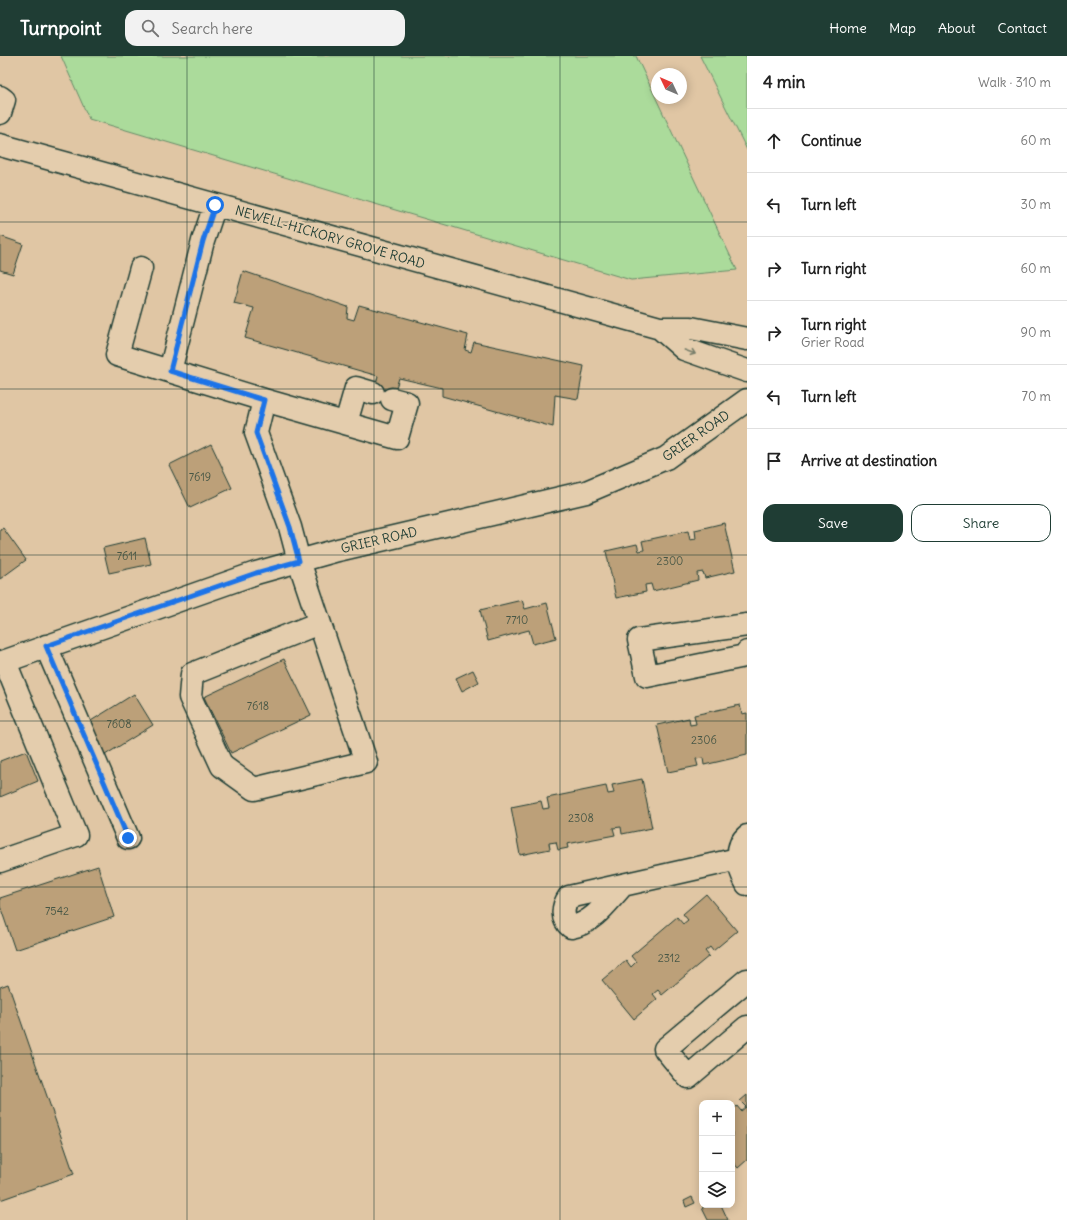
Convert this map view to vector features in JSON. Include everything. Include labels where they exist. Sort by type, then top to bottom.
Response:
[{"type":"street","points":[[0,97],[4,100],[0,113]]},
{"type":"street","name":"NEWELL-HICKORY GROVE ROAD","points":[[0,145],[660,328],[691,328],[747,339]]},
{"type":"street","points":[[170,371],[203,241],[215,205]]},
{"type":"street","points":[[141,268],[117,355],[264,400],[397,438],[407,403],[356,388],[346,423]]},
{"type":"street","name":"NEWELL-HICKORY GROVE ROAD","points":[[660,328],[684,349],[747,371]]},
{"type":"street","points":[[264,400],[256,433],[290,527],[299,561],[319,623],[366,762],[254,789],[222,766],[190,697],[192,674],[319,623]]},
{"type":"street","name":"GRIER ROAD","points":[[2,662],[256,573],[338,550],[586,492],[666,458],[747,400]]},
{"type":"street","points":[[747,624],[639,640],[647,676],[745,656],[747,652]]},
{"type":"street","points":[[46,646],[128,838]]},
{"type":"street","points":[[0,861],[76,835],[2,662]]},
{"type":"street","points":[[623,885],[592,917],[580,926],[571,927],[566,923],[563,912],[564,904],[569,897],[623,885],[742,845],[747,884]]},
{"type":"street","points":[[747,980],[665,1049],[688,1077],[747,1027]]},
{"type":"green space","points":[[61,56],[636,56],[651,88],[651,104],[659,104],[737,270],[631,280],[89,119]]},
{"type":"green space","points":[[700,56],[747,56],[747,150]]},
{"type":"building","points":[[0,236],[23,244],[13,274],[0,270]]},
{"type":"building","points":[[243,271],[348,307],[347,318],[354,320],[359,305],[468,335],[465,350],[471,352],[474,342],[584,366],[578,399],[555,395],[553,427],[442,396],[442,388],[399,378],[391,404],[372,399],[378,376],[245,338],[254,308],[234,303]]},
{"type":"building","points":[[211,444],[232,488],[190,508],[169,465]]},
{"type":"building","points":[[724,523],[735,571],[705,578],[703,572],[697,573],[698,580],[653,591],[651,584],[645,585],[646,592],[616,598],[606,551],[637,544],[639,551],[644,550],[642,541],[688,531],[690,540],[696,539],[695,530]]},
{"type":"building","points":[[3,528],[26,560],[0,579],[0,530]]},
{"type":"building","points":[[145,538],[151,564],[109,573],[103,548]]},
{"type":"building","points":[[522,600],[525,609],[547,603],[556,638],[533,644],[529,630],[488,641],[480,610]]},
{"type":"building","points":[[284,659],[311,715],[231,753],[204,697]]},
{"type":"building","points":[[473,670],[479,682],[462,691],[456,678]]},
{"type":"building","points":[[134,694],[153,725],[105,755],[86,724]]},
{"type":"building","points":[[740,705],[742,714],[747,713],[747,755],[704,765],[703,758],[696,759],[698,766],[668,772],[657,725],[689,718],[690,725],[696,724],[694,715]]},
{"type":"building","points":[[26,751],[38,781],[0,797],[0,761]]},
{"type":"building","points":[[642,779],[652,828],[622,834],[621,827],[613,828],[615,835],[567,844],[568,848],[558,850],[556,842],[549,843],[550,849],[520,855],[511,807],[541,801],[543,809],[549,808],[547,798],[606,786],[608,794],[614,793],[612,785]]},
{"type":"building","points":[[98,866],[114,917],[15,950],[0,906],[0,898]]},
{"type":"building","points":[[706,894],[737,931],[713,951],[710,947],[705,951],[709,956],[662,995],[658,990],[653,994],[657,999],[634,1019],[602,980],[626,960],[631,967],[636,962],[631,956],[677,917],[683,924],[688,920],[683,914]]},
{"type":"building","points":[[8,984],[74,1174],[0,1200],[0,987]]},
{"type":"building","points":[[747,1095],[747,1160],[738,1168],[735,1164],[735,1108],[737,1106],[741,1111],[746,1107],[740,1101]]},
{"type":"building","points":[[692,1197],[695,1203],[686,1207],[684,1201]]},
{"type":"building","points":[[702,1208],[722,1208],[728,1220],[708,1220]]},
{"type":"route","points":[[128,838],[46,646],[256,573],[299,561],[290,527],[256,433],[264,400],[170,371],[203,241],[215,205]]}]
